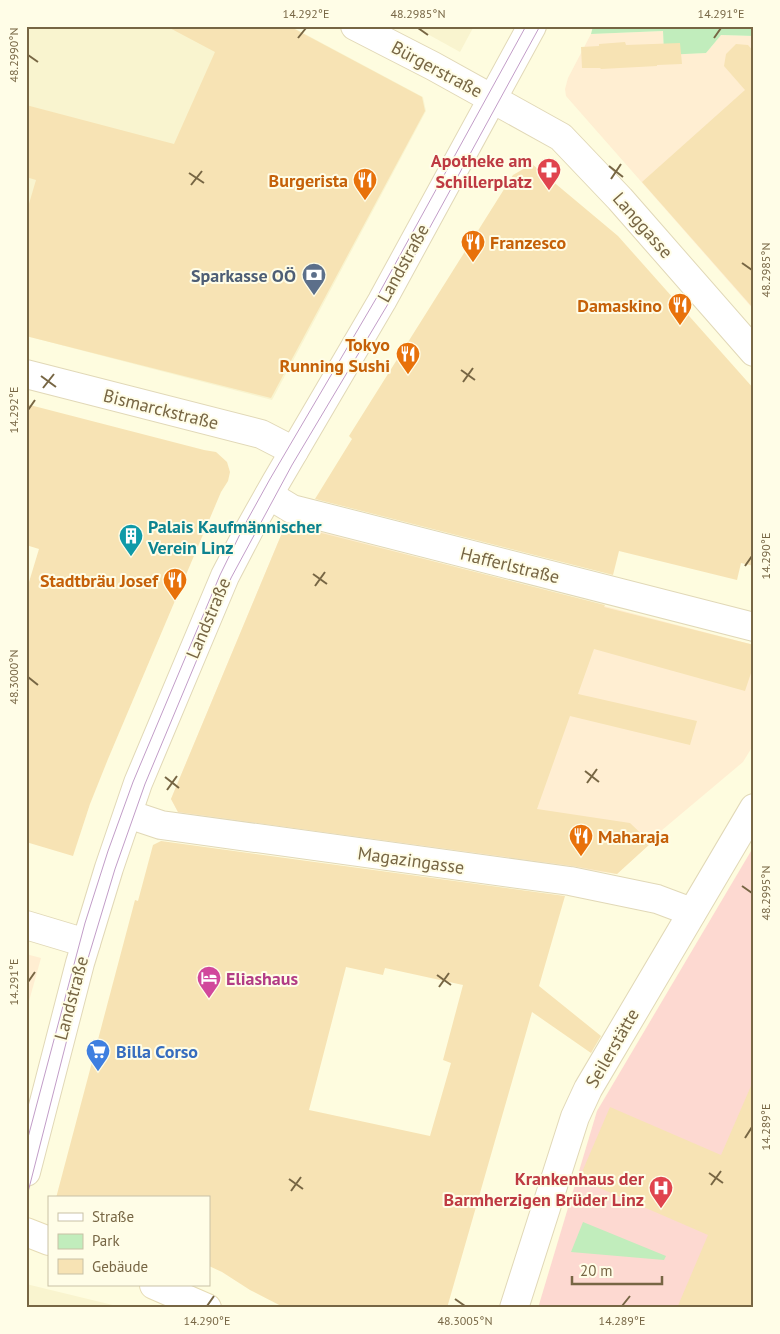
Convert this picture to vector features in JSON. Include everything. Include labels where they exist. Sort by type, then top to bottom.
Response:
[{"type":"street","name":"Bürgerstraße","points":[[355,26],[492,99]]},
{"type":"street","name":"Landstraße","points":[[26,1172],[86,943],[109,868],[138,783],[225,576],[294,451],[382,301],[532,26]]},
{"type":"street","name":"Langgasse","points":[[492,99],[561,137],[620,199],[754,352]]},
{"type":"street","name":"Bismarckstraße","points":[[26,374],[261,434],[294,451]]},
{"type":"street","name":"Hafferlstraße","points":[[269,495],[292,509],[754,628]]},
{"type":"street","name":"Seilerstätte","points":[[514,1308],[575,1117],[594,1079],[754,808]]},
{"type":"street","name":"Magazingasse","points":[[128,814],[161,825],[570,881],[657,899],[691,914]]},
{"type":"street","points":[[26,925],[86,943]]},
{"type":"street","points":[[26,1232],[48,1241]]},
{"type":"street","points":[[156,1286],[207,1308]]},
{"type":"shaded area","points":[[26,26],[290,26],[423,97],[426,111],[272,400],[26,336]]},
{"type":"shaded area","points":[[413,26],[474,26],[460,52]]},
{"type":"shaded area","points":[[663,31],[664,54],[706,53],[721,35],[754,36],[754,310],[566,96],[565,89],[568,78],[591,34]]},
{"type":"shaded area","points":[[299,526],[754,645],[754,744],[743,762],[649,841],[651,843],[617,874],[179,814],[171,799],[282,533]]},
{"type":"shaded area","name":"Krankenhaus der Barmherzigen Brüder Linz","points":[[754,846],[754,1308],[538,1308],[597,1111]]},
{"type":"shaded area","points":[[26,954],[41,958],[26,1012]]},
{"type":"shaded area","points":[[26,1284],[125,1308],[26,1308]]},
{"type":"green space","points":[[593,26],[754,26],[754,36],[721,35],[706,53],[664,55],[663,31],[591,34]]},
{"type":"green space","points":[[583,1222],[666,1256],[664,1260],[571,1252]]},
{"type":"building","points":[[166,26],[289,26],[422,97],[425,111],[271,398],[26,336],[26,214],[36,180],[26,177],[26,105],[174,144],[215,52]]},
{"type":"building","points":[[625,42],[626,45],[680,43],[682,64],[601,69],[582,68],[581,47]]},
{"type":"building","points":[[736,44],[748,45],[754,52],[754,309],[642,182],[745,90],[724,66],[726,54]]},
{"type":"building","points":[[532,164],[618,236],[754,389],[754,566],[741,563],[737,580],[619,551],[613,575],[315,499],[352,439],[349,436],[513,175]]},
{"type":"building","name":"Palais Kaufmännischer Verein Linz","points":[[26,404],[216,452],[227,462],[230,472],[228,481],[221,492],[108,759],[90,804],[73,856],[26,842],[26,592],[39,549],[26,545]]},
{"type":"building","points":[[298,527],[754,645],[754,664],[745,691],[594,649],[578,694],[697,721],[690,745],[570,716],[537,809],[630,823],[651,843],[617,874],[572,866],[178,812],[171,799],[282,533]]},
{"type":"building","points":[[161,841],[565,896],[539,986],[601,1036],[591,1053],[532,1012],[447,1308],[285,1308],[210,1266],[210,1196],[57,1196],[135,900],[138,901],[153,845]],"holes":[[[346,967],[383,975],[385,968],[463,985],[443,1060],[451,1063],[430,1136],[309,1110]]]},
{"type":"building","points":[[754,1079],[754,1308],[677,1308],[708,1235],[579,1179],[610,1107],[721,1155]]},
{"type":"tram line","points":[[26,1145],[85,923],[108,851],[133,782],[220,575],[270,479],[377,297],[526,26]]},
{"type":"tram line","points":[[26,1200],[86,965],[115,869],[145,784],[231,578],[292,465],[388,304],[540,26]]},
{"type":"place","name":"Apotheke am Schillerplatz","points":[[549,191]]},
{"type":"place","name":"Burgerista","points":[[365,201]]},
{"type":"place","name":"Franzesco","points":[[473,263]]},
{"type":"place","name":"Sparkasse OÖ","points":[[314,296]]},
{"type":"place","name":"Damaskino","points":[[680,326]]},
{"type":"place","name":"Tokyo Running Sushi","points":[[408,375]]},
{"type":"place","name":"Palais Kaufmännischer Verein Linz","points":[[131,557]]},
{"type":"place","name":"Stadtbräu Josef","points":[[175,601]]},
{"type":"place","name":"Maharaja","points":[[581,857]]},
{"type":"place","name":"Eliashaus","points":[[209,999]]},
{"type":"place","name":"Billa Corso","points":[[98,1072]]},
{"type":"place","name":"Krankenhaus der Barmherzigen Brüder Linz","points":[[661,1209]]}]
